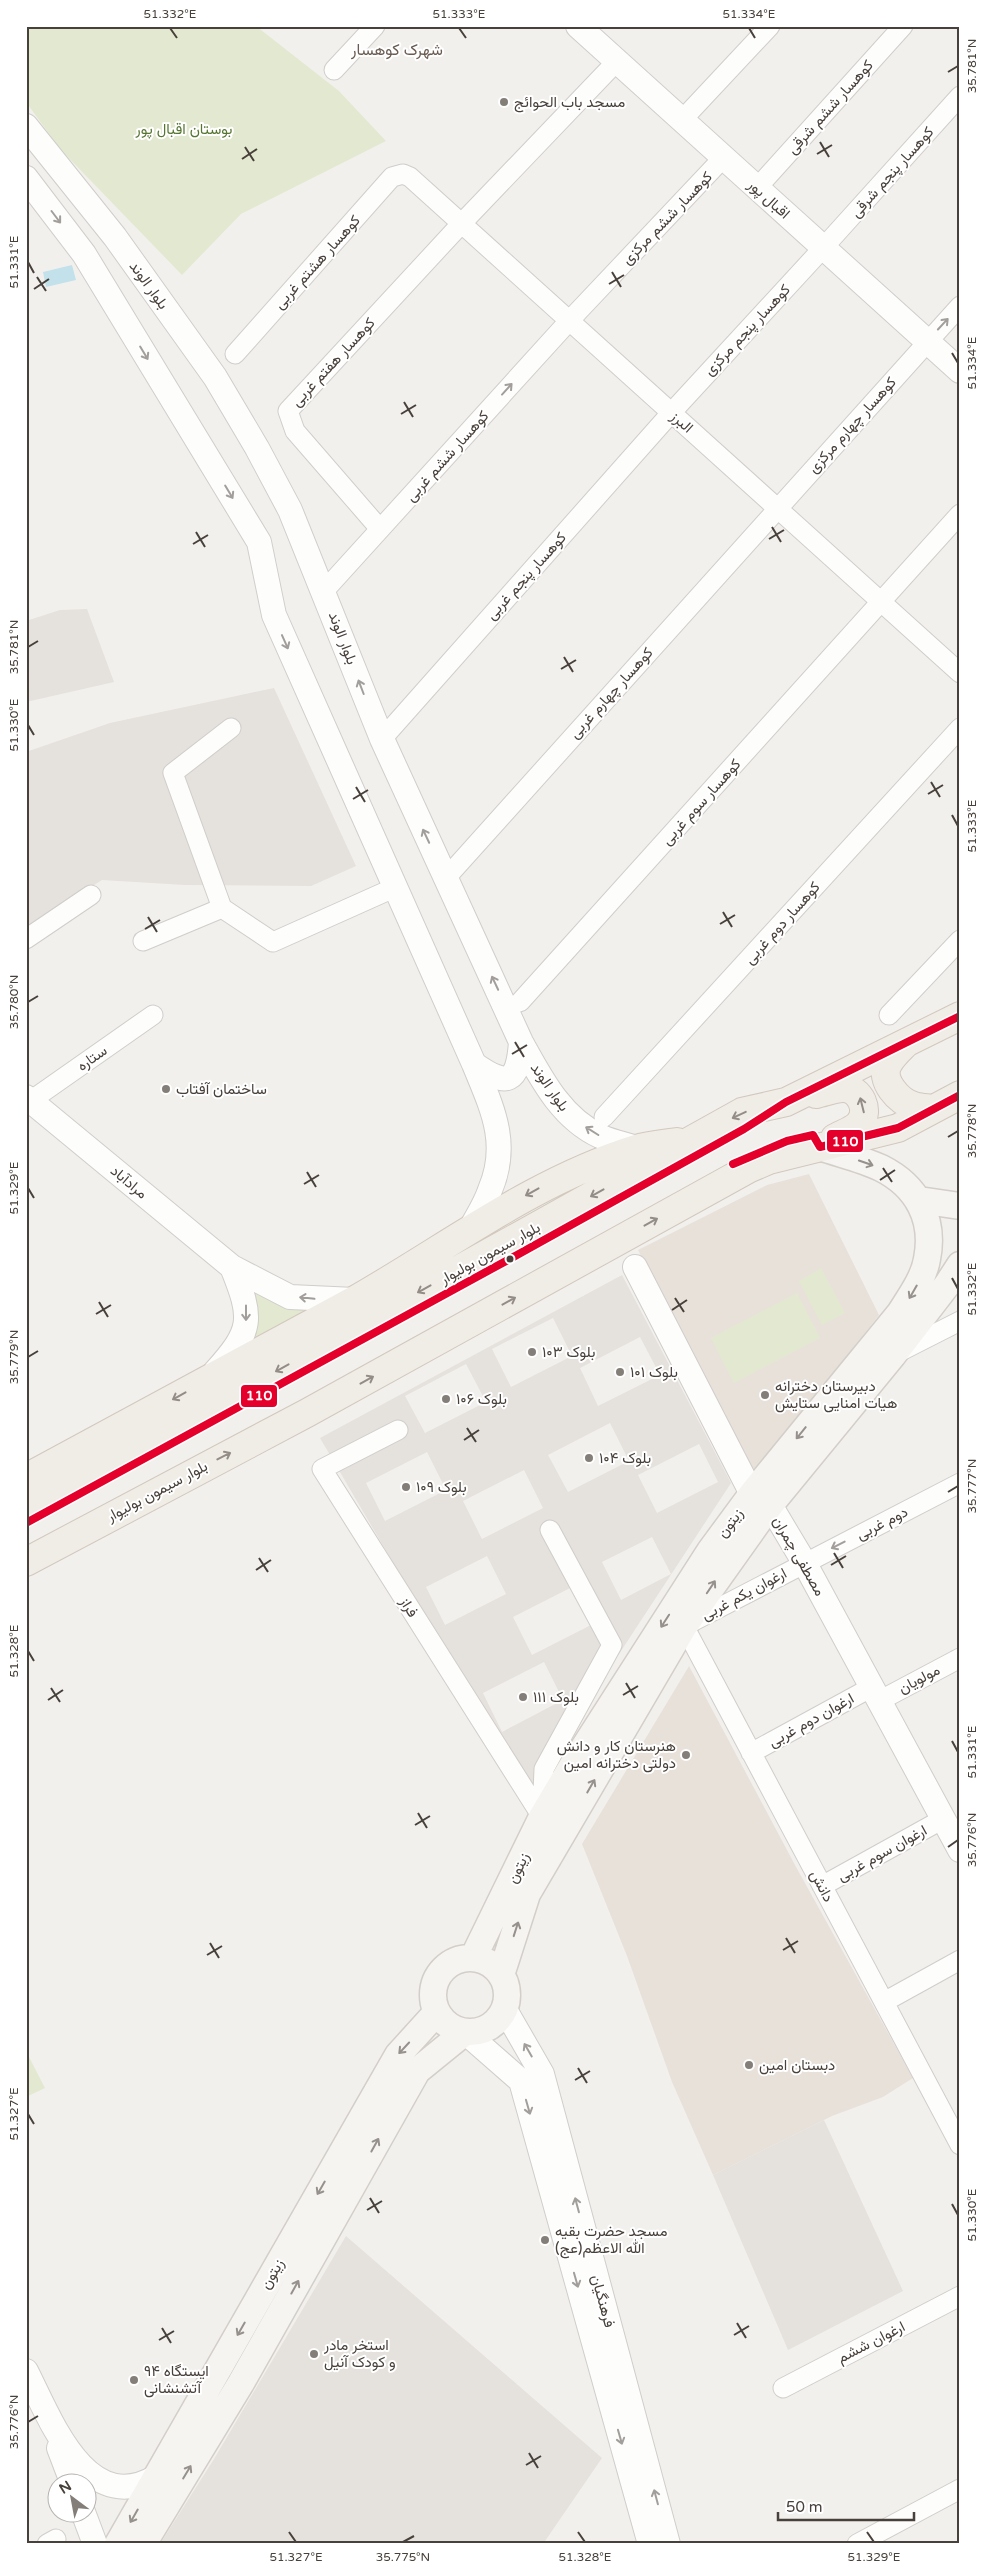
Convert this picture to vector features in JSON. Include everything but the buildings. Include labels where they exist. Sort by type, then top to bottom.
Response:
[{"type":"main road","name":"بلوار سیمون بولیوار","points":[[26,1506],[283,1368],[742,1112],[786,1102],[960,1016]]},
{"type":"main road","points":[[907,1042],[887,1065],[886,1076],[899,1098],[912,1106],[933,1109]]},
{"type":"main road","points":[[786,1102],[841,1088],[849,1088],[860,1097],[864,1111],[859,1124],[820,1147]]},
{"type":"main road","name":"بلوار سیمون بولیوار","points":[[26,1562],[307,1413],[748,1169],[769,1160],[898,1128],[960,1095]]},
{"type":"main road","points":[[26,1478],[355,1300],[468,1232],[510,1204],[559,1178],[637,1148],[693,1140]]},
{"type":"main road","name":"زیتون","points":[[501,1975],[528,1894],[684,1626],[761,1499],[900,1313],[915,1288],[927,1260],[929,1231],[919,1200],[901,1181],[881,1168],[820,1147]]},
{"type":"main road","points":[[919,1200],[960,1206]]},
{"type":"main road","name":"زیتون","points":[[473,1958],[542,1817],[574,1763],[710,1551],[761,1499],[893,1355],[947,1285],[960,1265]]},
{"type":"main road","points":[[26,1577],[84,1530]]},
{"type":"main road","points":[[473,1958],[484,1961],[494,1967],[501,1975],[506,1986],[504,2008],[498,2019],[489,2027],[465,2032],[444,2022],[437,2012],[434,1991],[443,1970],[462,1959],[473,1958]]},
{"type":"main road","name":"زیتون","points":[[118,2544],[398,2055],[437,2012]]},
{"type":"main road","name":"زیتون","points":[[143,2544],[241,2383],[417,2071],[465,2032]]},
{"type":"main road","points":[[218,2368],[241,2383]]},
{"type":"street","points":[[334,70],[375,26]]},
{"type":"street","name":"اقبال پور","points":[[578,26],[960,371]]},
{"type":"street","points":[[682,120],[770,26]]},
{"type":"street","name":"کوهسار ششم شرقی","points":[[757,188],[902,26]]},
{"type":"street","points":[[460,224],[617,61]]},
{"type":"street","name":"کوهسار پنجم شرقی","points":[[824,248],[960,96]]},
{"type":"street","name":"بلوار الوند","points":[[26,126],[115,237],[215,377],[258,448],[290,510],[382,739],[522,1042],[554,1098],[569,1114],[600,1137],[637,1148]]},
{"type":"street","name":"کوهسار ششم مرکزی","points":[[569,321],[724,158]]},
{"type":"street","name":"البرز","points":[[403,174],[410,177],[960,673]]},
{"type":"street","name":"کوهسار هشتم غربی","points":[[234,354],[392,177],[403,174]]},
{"type":"street","points":[[26,178],[84,254],[259,542],[274,616],[396,887],[474,1064],[495,1117],[500,1138],[498,1162],[491,1190],[468,1232]]},
{"type":"street","name":"کوهسار هفتم غربی","points":[[380,529],[295,431],[288,411],[460,224]]},
{"type":"street","name":"کوهسار پنجم مرکزی","points":[[671,413],[824,248]]},
{"type":"street","name":"کوهسار چهارم مرکزی","points":[[777,508],[926,341],[960,306]]},
{"type":"street","name":"کوهسار ششم غربی","points":[[324,591],[569,321]]},
{"type":"street","name":"کوهسار پنجم غربی","points":[[382,739],[671,413]]},
{"type":"street","name":"کوهسار چهارم غربی","points":[[446,878],[777,508]]},
{"type":"street","name":"کوهسار سوم غربی","points":[[520,1002],[882,603],[960,514]]},
{"type":"street","points":[[231,728],[173,773],[222,908],[273,942],[396,887]]},
{"type":"street","name":"کوهسار دوم غربی","points":[[604,1117],[960,728]]},
{"type":"street","points":[[26,938],[91,895]]},
{"type":"street","points":[[143,941],[222,908]]},
{"type":"street","points":[[889,1016],[960,940]]},
{"type":"street","name":"ستاره","points":[[28,1101],[153,1015]]},
{"type":"street","points":[[474,1064],[490,1075],[504,1079],[513,1076],[519,1068],[522,1042]]},
{"type":"street","name":"مرادآباد","points":[[28,1101],[232,1267],[290,1296],[355,1300]]},
{"type":"street","name":"مصطفی چمران","points":[[635,1266],[761,1499],[804,1562],[875,1694],[953,1832]]},
{"type":"street","points":[[207,1381],[236,1350],[246,1326],[247,1308],[232,1267]]},
{"type":"street","points":[[893,1355],[960,1321]]},
{"type":"street","name":"فراز","points":[[398,1430],[322,1469],[542,1817]]},
{"type":"street","name":"دوم غربی","points":[[804,1562],[960,1483]]},
{"type":"street","points":[[542,1817],[544,1768],[612,1645],[550,1530]]},
{"type":"street","name":"ارغوان یکم غربی","points":[[684,1626],[804,1562]]},
{"type":"street","name":"دانش","points":[[684,1626],[884,2002],[954,2122],[960,2145]]},
{"type":"street","name":"مولویان","points":[[875,1694],[960,1658]]},
{"type":"street","name":"ارغوان دوم غربی","points":[[751,1754],[875,1694]]},
{"type":"street","name":"ارغوان سوم غربی","points":[[822,1886],[953,1832]]},
{"type":"street","points":[[884,2002],[960,1960]]},
{"type":"street","name":"فرهنگیان","points":[[504,2008],[542,2074],[668,2544]]},
{"type":"street","name":"فرهنگیان","points":[[465,2032],[521,2081],[650,2544]]},
{"type":"street","name":"ارغوان ششم","points":[[783,2388],[960,2296]]},
{"type":"street","points":[[26,2370],[35,2398],[68,2472]]},
{"type":"street","points":[[35,2398],[61,2439],[81,2465],[96,2479],[104,2484],[121,2487],[149,2481],[156,2477]]},
{"type":"street","points":[[857,2544],[960,2489]]},
{"type":"street","points":[[87,2522],[95,2544]]},
{"type":"shaded area","points":[[87,609],[114,682],[26,702],[26,621],[60,610]]},
{"type":"shaded area","points":[[274,688],[356,866],[311,886],[185,885],[102,880],[26,928],[26,752],[110,723]]},
{"type":"shaded area","name":"دبیرستان دخترانه هیات امنایی ستایش","points":[[809,1174],[879,1315],[754,1475],[638,1250],[767,1185]]},
{"type":"shaded area","points":[[622,1275],[731,1483],[528,1793],[320,1438]],"holes":[[[553,1318],[572,1356],[511,1387],[492,1349]],[[640,1337],[660,1375],[598,1406],[580,1368]],[[466,1364],[486,1402],[425,1433],[405,1396]],[[610,1423],[629,1461],[568,1492],[548,1455]],[[699,1444],[718,1482],[657,1513],[638,1475]],[[427,1452],[446,1490],[385,1521],[366,1483]],[[524,1470],[543,1508],[482,1539],[463,1501]],[[652,1537],[671,1574],[621,1600],[602,1562]],[[487,1556],[506,1594],[445,1625],[426,1587]],[[574,1586],[593,1624],[532,1655],[513,1617]],[[544,1662],[563,1700],[502,1732],[483,1693]]]},
{"type":"shaded area","points":[[689,1666],[795,1865],[913,2078],[883,2097],[832,2116],[713,2175],[672,2082],[627,1956],[582,1844]]},
{"type":"shaded area","points":[[824,2120],[903,2291],[788,2350],[713,2175]]},
{"type":"shaded area","points":[[346,2236],[602,2458],[543,2544],[160,2544],[214,2459]]},
{"type":"green space","name":"بوستان اقبال پور","points":[[26,26],[256,26],[339,91],[386,141],[241,214],[182,275],[60,149],[26,102]]},
{"type":"green space","points":[[821,1268],[845,1313],[822,1325],[799,1281]]},
{"type":"green space","points":[[250,1285],[322,1307],[250,1341]]},
{"type":"green space","points":[[797,1293],[820,1338],[734,1383],[711,1338]]},
{"type":"green space","points":[[26,2051],[45,2088],[26,2097]]},
{"type":"water","points":[[72,265],[76,280],[46,287],[43,272]]},
{"type":"transit line","name":"110","points":[[26,1523],[517,1255],[744,1129],[786,1102],[960,1016]]},
{"type":"transit line","name":"110","points":[[733,1164],[787,1141],[813,1135],[820,1147],[898,1128],[960,1095]]},
{"type":"place","name":"مسجد باب الحوائج","points":[[504,102]]},
{"type":"place","name":"ساختمان آفتاب","points":[[166,1089]]},
{"type":"place","name":"بلوک ۱۰۳","points":[[532,1352]]},
{"type":"place","name":"بلوک ۱۰۱","points":[[620,1372]]},
{"type":"place","name":"دبیرستان دخترانه هیات امنایی ستایش","points":[[765,1395]]},
{"type":"place","name":"بلوک ۱۰۶","points":[[446,1399]]},
{"type":"place","name":"بلوک ۱۰۴","points":[[589,1458]]},
{"type":"place","name":"بلوک ۱۰۹","points":[[406,1487]]},
{"type":"place","name":"بلوک ۱۱۱","points":[[523,1697]]},
{"type":"place","name":"هنرستان کار و دانش دولتی دخترانه امین","points":[[686,1755]]},
{"type":"place","name":"دبستان امین","points":[[749,2065]]},
{"type":"place","name":"مسجد حضرت بقیه الله الاعظم(عج)","points":[[545,2240]]},
{"type":"place","name":"استخر مادر و کودک آنیل","points":[[314,2354]]},
{"type":"place","name":"ایستگاه ۹۴ آتشنشانی","points":[[134,2380]]},
{"type":"district","name":"شهرک کوهسار","points":[[397,49]]}]
